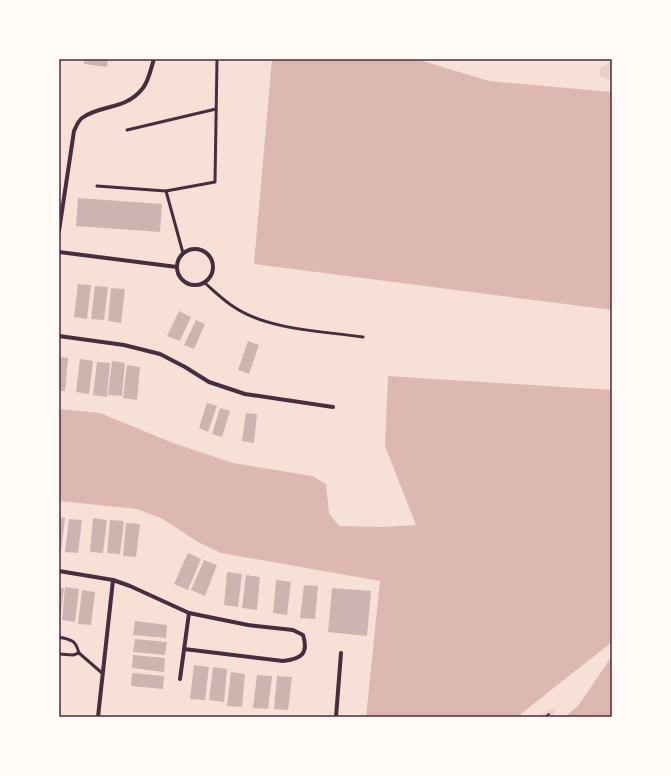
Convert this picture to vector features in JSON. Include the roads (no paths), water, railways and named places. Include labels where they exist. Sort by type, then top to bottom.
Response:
[{"type":"street","points":[[59,231],[74,131],[81,119],[92,112],[116,106],[130,100],[143,88],[154,59]]},
{"type":"street","points":[[190,249],[199,249],[206,252],[212,259],[214,268],[213,272],[205,283],[194,285],[186,283],[180,278],[177,267],[178,261],[183,253],[190,249]]},
{"type":"street","points":[[59,252],[177,267]]},
{"type":"street","points":[[59,336],[124,345],[160,354],[209,382],[245,394],[333,407]]},
{"type":"street","points":[[59,571],[113,580],[130,586],[189,613],[248,625],[293,630],[303,635],[305,649],[302,656],[294,660],[283,661],[184,649]]},
{"type":"street","points":[[98,717],[113,580]]},
{"type":"street","points":[[180,679],[189,613]]},
{"type":"street","points":[[336,717],[342,653]]},
{"type":"lane","points":[[97,186],[166,191],[215,182],[217,59]]},
{"type":"lane","points":[[127,130],[216,109]]},
{"type":"lane","points":[[166,191],[183,253]]},
{"type":"lane","points":[[205,283],[234,307],[277,325],[363,337]]},
{"type":"lane","points":[[59,637],[72,640],[77,645],[79,652],[102,674]]},
{"type":"lane","points":[[59,654],[73,654],[79,652]]}]
